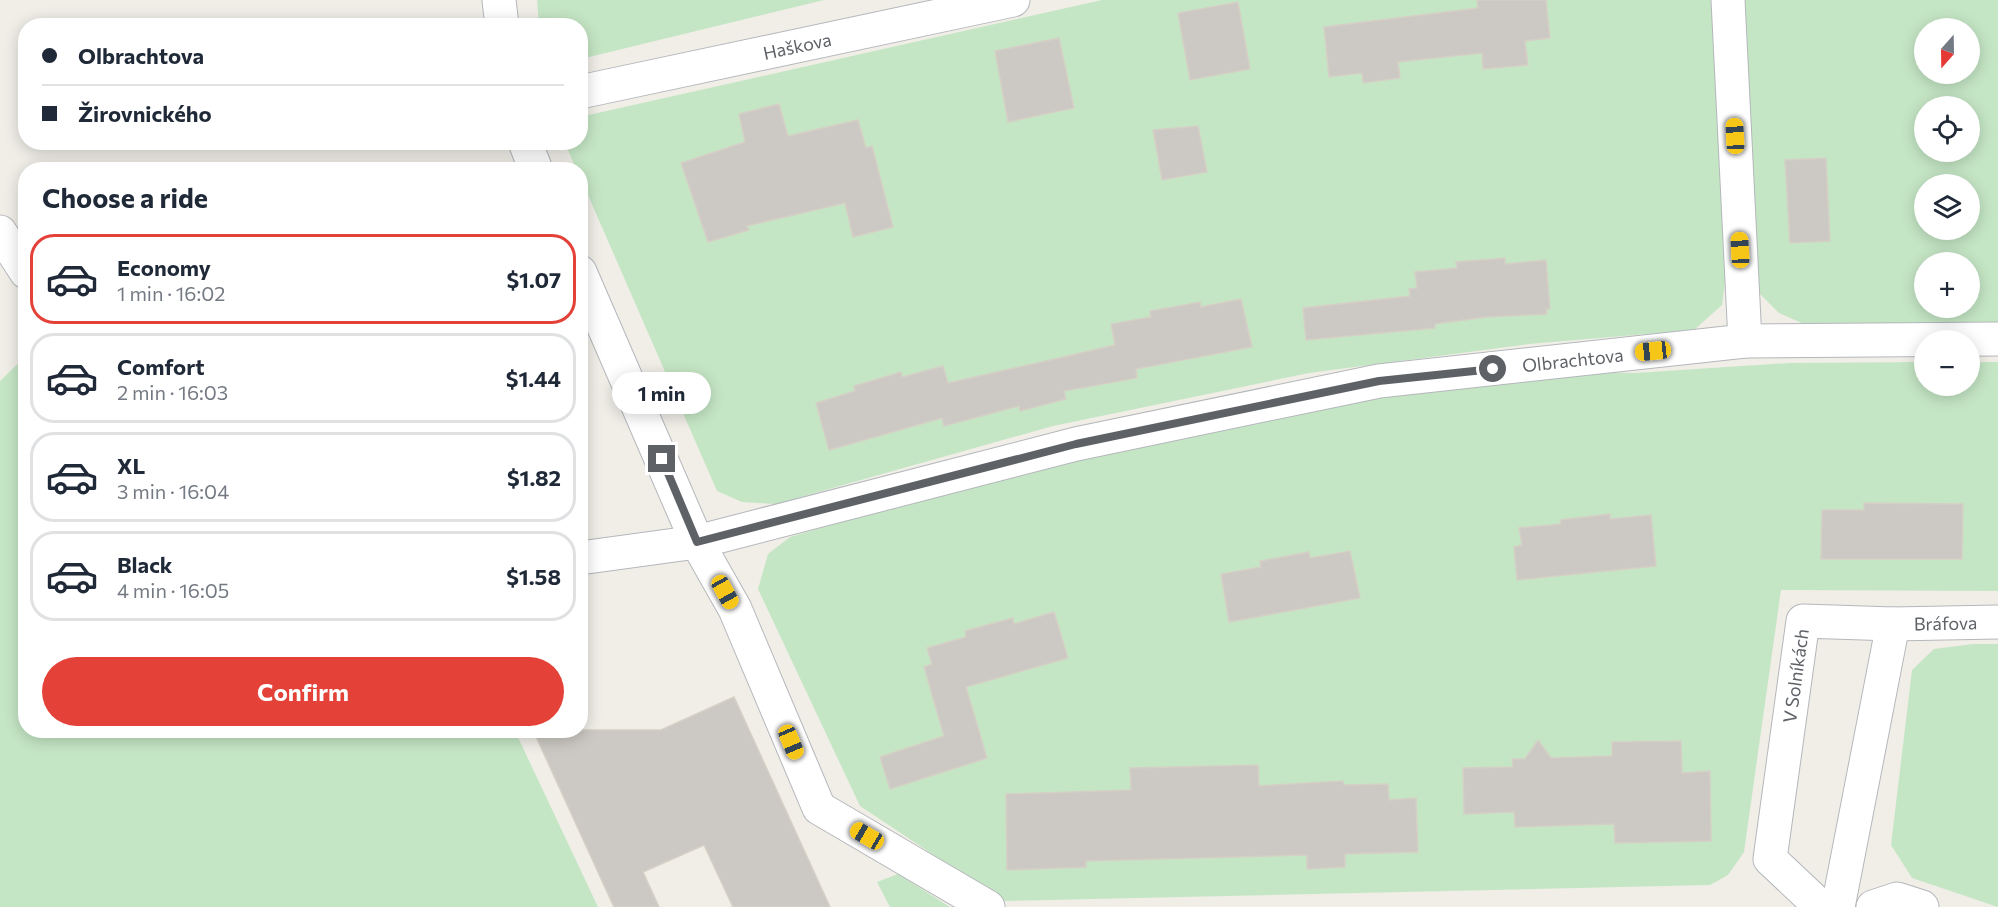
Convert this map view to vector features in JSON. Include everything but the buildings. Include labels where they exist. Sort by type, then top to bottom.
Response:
[{"type":"street","points":[[500,0],[501,18]]},
{"type":"street","name":"Haškova","points":[[588,91],[1013,0]]},
{"type":"street","points":[[1728,0],[1745,341]]},
{"type":"street","points":[[0,232],[18,260]]},
{"type":"street","points":[[588,290],[697,542],[735,609],[819,808],[988,907]]},
{"type":"street","name":"Olbrachtova","points":[[588,557],[697,542],[1076,444],[1379,381],[1745,341],[1998,339]]},
{"type":"street","name":"V Solníkách","points":[[1821,907],[1770,859],[1803,621],[1893,624]]},
{"type":"street","name":"Bráfova","points":[[1893,624],[1998,622]]},
{"type":"street","points":[[1838,907],[1893,624]]},
{"type":"street","points":[[1873,907],[1898,899],[1922,907]]},
{"type":"green space","points":[[537,0],[824,0],[588,57],[588,18],[538,18]]},
{"type":"green space","points":[[1102,0],[1711,0],[1726,275],[1722,305],[1694,330],[1529,344],[1309,373],[1053,426],[776,504],[742,502],[717,491],[588,195],[588,162],[573,162],[568,150],[588,150],[588,115]]},
{"type":"green space","points":[[1744,0],[1998,0],[1998,324],[1806,325],[1779,313],[1759,293]]},
{"type":"green space","points":[[1914,362],[1914,396],[1980,396],[1980,362],[1998,362],[1998,591],[1781,590],[1744,852],[1728,875],[1710,885],[1003,901],[860,806],[758,589],[768,554],[790,537],[1076,452],[1339,402],[1573,372],[1635,373],[1789,363]]},
{"type":"green space","points":[[18,364],[18,738],[518,738],[598,907],[0,907],[0,381]]},
{"type":"green space","points":[[1973,644],[1998,644],[1998,907],[1912,878],[1891,845],[1912,670],[1934,649]]},
{"type":"green space","points":[[898,874],[950,907],[890,907],[877,882]]},
{"type":"route","points":[[662,459],[697,542],[1076,444],[1379,381],[1493,369]]}]
